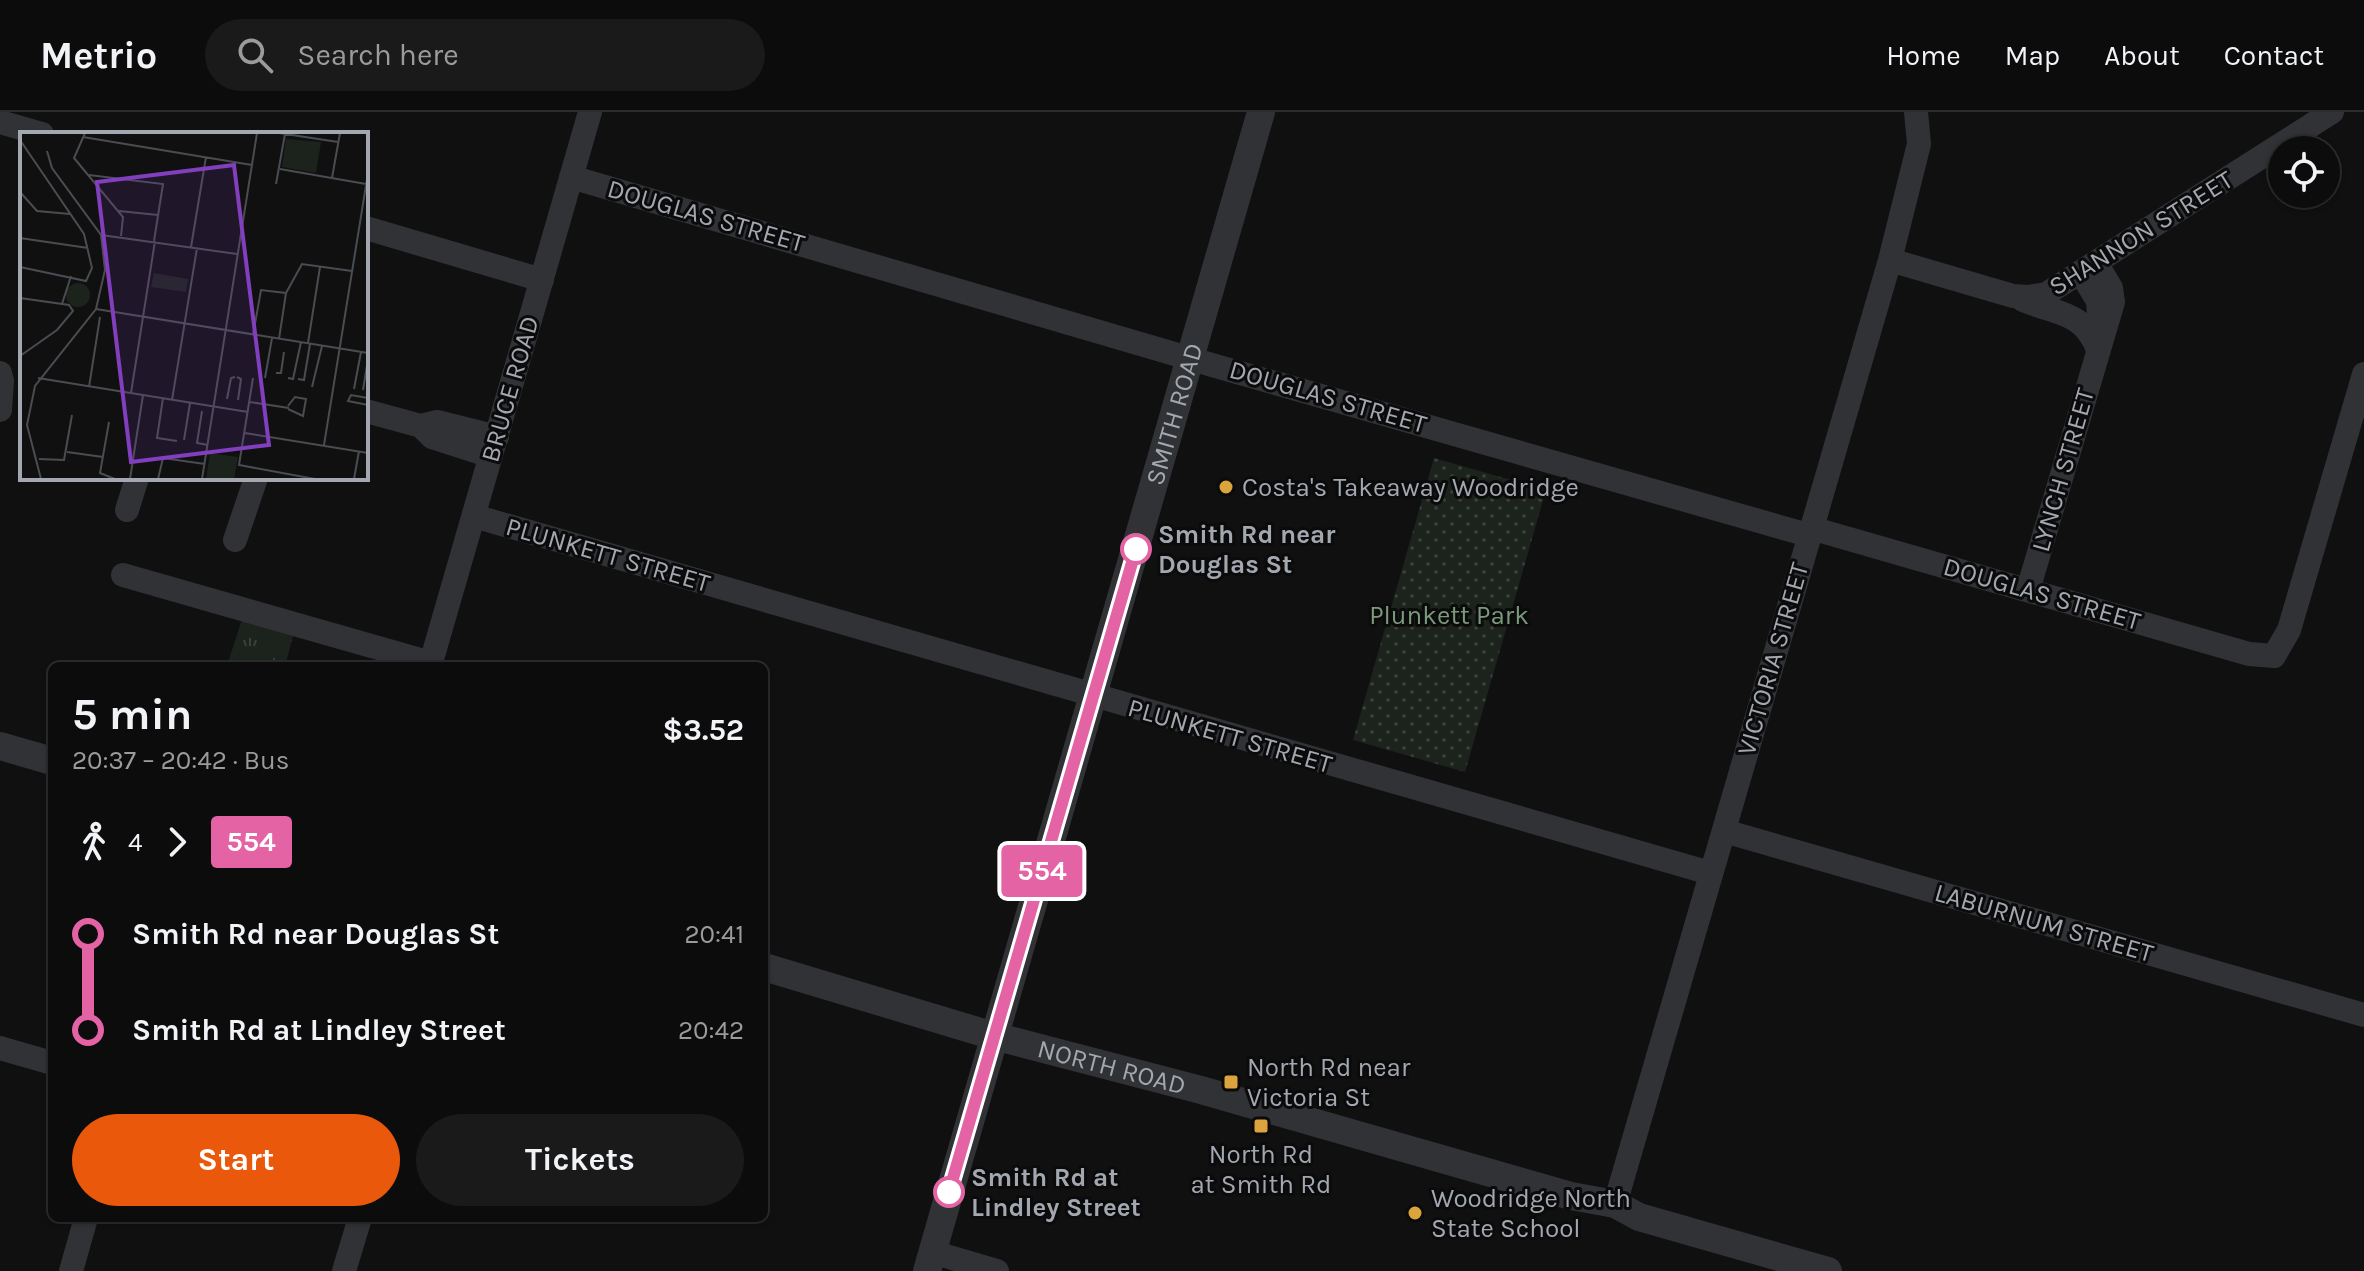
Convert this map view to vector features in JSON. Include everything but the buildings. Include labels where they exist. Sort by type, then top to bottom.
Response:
[{"type":"street","name":"BRUCE ROAD","points":[[431,662],[590,112]]},
{"type":"street","name":"SMITH ROAD","points":[[930,1262],[1261,112]]},
{"type":"street","name":"VICTORIA STREET","points":[[1615,1204],[1890,260],[1919,144],[1916,112]]},
{"type":"street","name":"SHANNON STREET","points":[[1890,260],[2013,296],[2042,295],[2332,112]]},
{"type":"street","points":[[0,122],[35,132]]},
{"type":"street","name":"DOUGLAS STREET","points":[[571,177],[1190,358],[2249,654],[2274,656],[2289,630],[2364,374]]},
{"type":"street","points":[[368,229],[542,280]]},
{"type":"street","name":"LYNCH STREET","points":[[2028,590],[2125,258],[2142,234]]},
{"type":"street","name":"LYNCH STREET","points":[[2088,268],[2099,307],[2099,347]]},
{"type":"street","points":[[2088,268],[2111,288],[2112,304]]},
{"type":"street","points":[[2013,296],[2077,320],[2099,347]]},
{"type":"street","points":[[0,373],[0,410]]},
{"type":"street","points":[[368,412],[421,426],[432,437],[494,446]]},
{"type":"street","points":[[127,510],[136,480]]},
{"type":"street","points":[[235,540],[255,480]]},
{"type":"street","name":"PLUNKETT STREET","points":[[474,516],[1710,873]]},
{"type":"street","points":[[123,575],[423,662]]},
{"type":"street","points":[[0,746],[48,760]]},
{"type":"street","name":"LABURNUM STREET","points":[[1724,831],[2364,1015]]},
{"type":"street","name":"NORTH ROAD","points":[[768,968],[994,1036],[1201,1090],[1571,1196],[1615,1204],[1639,1217],[1828,1271]]},
{"type":"street","points":[[0,1048],[48,1062]]},
{"type":"street","points":[[71,1271],[85,1222]]},
{"type":"street","points":[[344,1271],[359,1222]]},
{"type":"street","points":[[930,1262],[997,1271]]},
{"type":"green space","name":"Plunkett Park","points":[[1434,458],[1546,490],[1465,772],[1353,740]]},
{"type":"green space","points":[[242,619],[289,632],[293,636],[286,662],[228,662]]},
{"type":"bus line","name":"554","points":[[949,1192],[1136,549]]},
{"type":"place","name":"Costa's Takeaway Woodridge","points":[[1226,487]]},
{"type":"place","name":"Smith Rd near Douglas St","points":[[1136,549]]},
{"type":"place","name":"North Rd near Victoria St","points":[[1231,1082]]},
{"type":"place","name":"North Rd at Smith Rd","points":[[1261,1126]]},
{"type":"place","name":"Smith Rd at Lindley Street","points":[[949,1192]]},
{"type":"place","name":"Woodridge North State School","points":[[1415,1213]]}]
